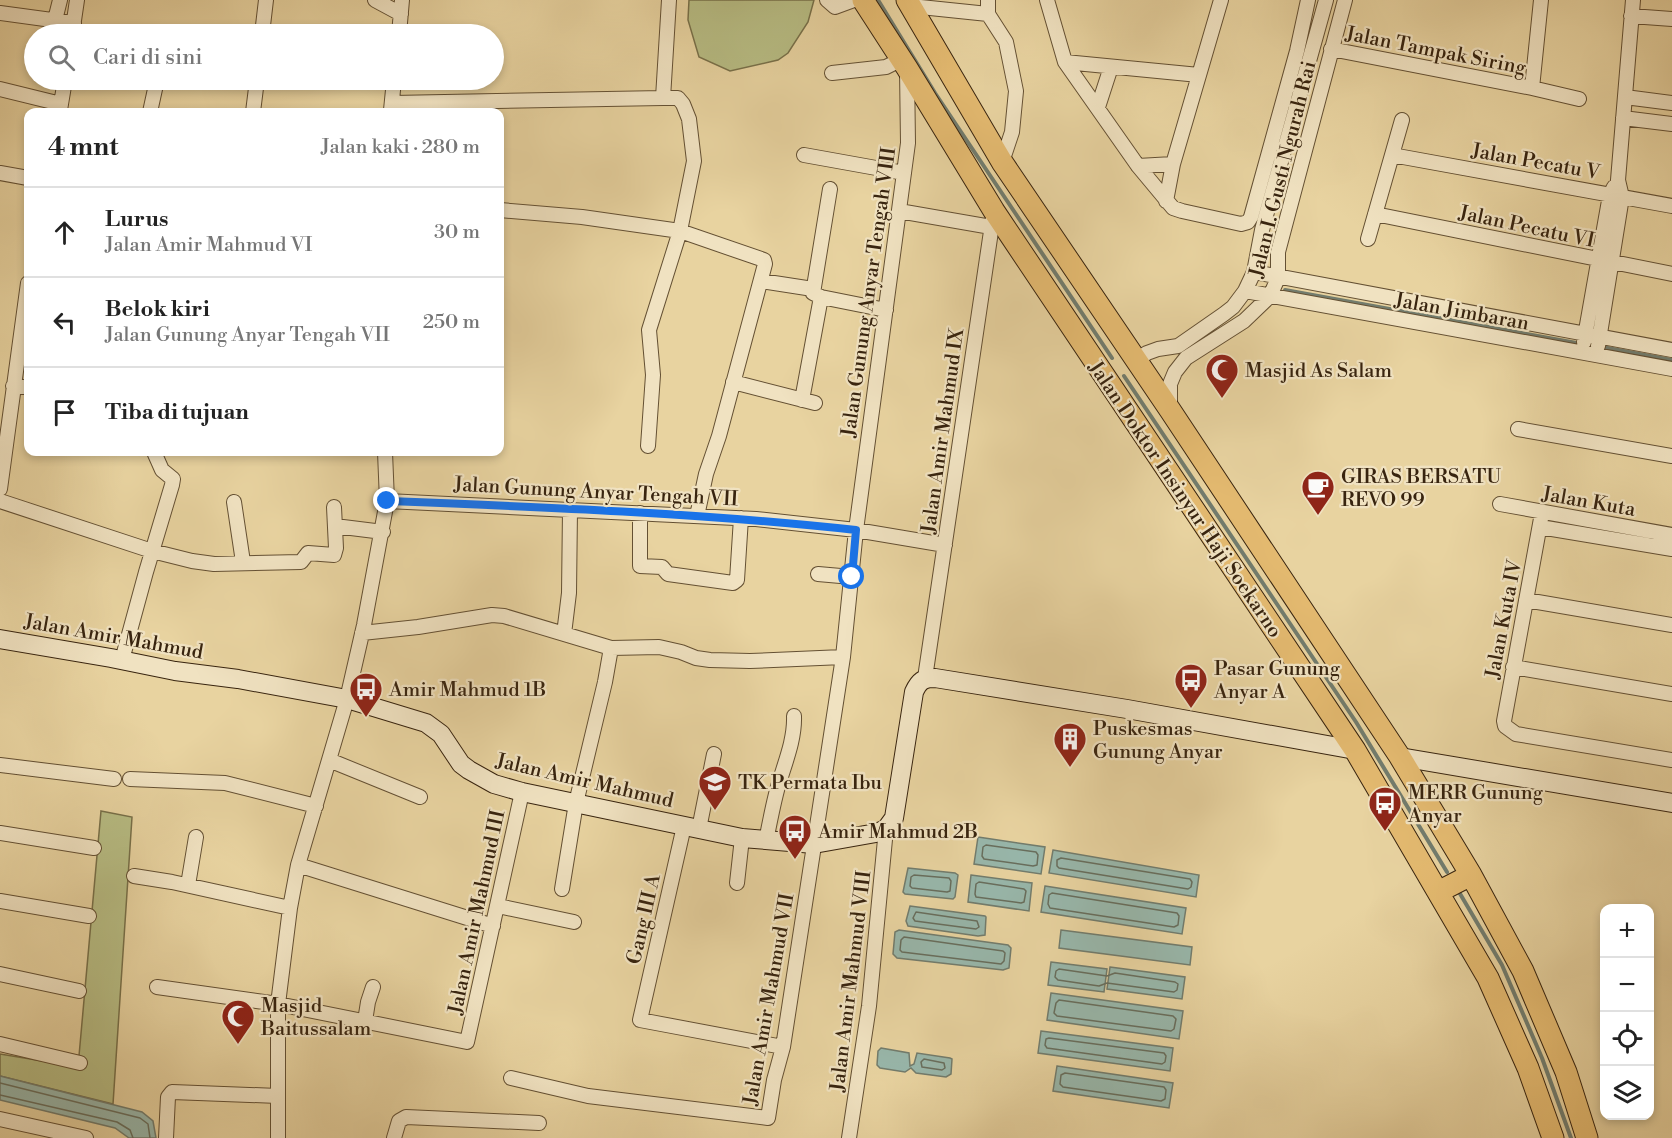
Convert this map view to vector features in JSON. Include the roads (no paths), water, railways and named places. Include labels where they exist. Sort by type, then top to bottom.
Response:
[{"type":"main road","name":"Jalan Doktor Insinyur Haji Soekarno","points":[[863,0],[905,64],[993,219],[1355,750],[1492,988],[1528,1068],[1553,1138]]},
{"type":"main road","name":"Jalan Doktor Insinyur Haji Soekarno","points":[[909,3],[1002,162],[1400,757],[1471,875],[1523,971],[1566,1072],[1587,1138]]},
{"type":"main road","points":[[1438,892],[1471,875]]},
{"type":"street","points":[[55,20],[60,0]]},
{"type":"street","points":[[74,24],[77,0]]},
{"type":"street","points":[[263,24],[266,0]]},
{"type":"street","points":[[375,0],[401,7],[400,24]]},
{"type":"street","points":[[663,98],[669,0]]},
{"type":"street","points":[[827,0],[835,7],[854,0]]},
{"type":"street","points":[[1047,0],[1065,62],[1138,166],[1166,201],[1173,208],[1182,211],[1241,224],[1248,222],[1251,217],[1297,51],[1308,0]]},
{"type":"street","points":[[1166,201],[1173,164],[1221,0]]},
{"type":"street","name":"Jalan I. Gusti Ngurah Rai","points":[[1170,410],[1170,384],[1182,352],[1233,307],[1245,291],[1254,272],[1262,230],[1326,0]]},
{"type":"street","name":"Jalan I. Gusti Ngurah Rai","points":[[1136,360],[1158,349],[1182,352],[1244,321],[1270,296],[1278,278],[1278,252],[1345,0]]},
{"type":"street","name":"Jalan Tampak Siring","points":[[1532,88],[1541,0]]},
{"type":"street","points":[[1591,344],[1618,180],[1633,0]]},
{"type":"street","points":[[909,3],[988,7],[1006,42],[1016,91],[1012,132],[1002,162]]},
{"type":"street","points":[[0,13],[55,20],[63,24]]},
{"type":"street","points":[[1631,16],[1672,19]]},
{"type":"street","name":"Jalan Tampak Siring","points":[[1331,49],[1579,99]]},
{"type":"street","points":[[1065,62],[1199,75]]},
{"type":"street","points":[[832,73],[905,64]]},
{"type":"street","name":"Jalan Gunung Anyar Tengah VIII","points":[[843,657],[856,525],[908,143],[905,64]]},
{"type":"street","points":[[1098,107],[1111,67]]},
{"type":"street","points":[[0,89],[61,108],[64,90]]},
{"type":"street","points":[[151,108],[155,90]]},
{"type":"street","points":[[254,108],[256,90]]},
{"type":"street","points":[[393,90],[392,108],[663,98],[681,100],[689,119],[694,161],[680,231],[649,330],[653,375],[648,446]]},
{"type":"street","points":[[1625,97],[1672,103]]},
{"type":"street","points":[[1623,118],[1672,123]]},
{"type":"street","points":[[1368,239],[1402,120]]},
{"type":"street","points":[[804,154],[904,173]]},
{"type":"street","name":"Jalan Pecatu V","points":[[1392,155],[1672,206]]},
{"type":"street","points":[[1138,166],[1173,164]]},
{"type":"street","points":[[0,174],[24,177]]},
{"type":"street","points":[[733,382],[808,401],[817,293],[830,189]]},
{"type":"street","points":[[504,210],[680,231],[764,260],[761,281],[719,436],[706,474],[697,516]]},
{"type":"street","points":[[899,212],[993,219]]},
{"type":"street","name":"Jalan Pecatu VI","points":[[1376,214],[1672,274]]},
{"type":"street","name":"Jalan Amir Mahmud IX","points":[[926,668],[993,219]]},
{"type":"street","name":"Jalan Jimbaran","points":[[1254,272],[1591,344],[1672,369]]},
{"type":"street","points":[[761,281],[886,310]]},
{"type":"street","name":"Jalan Jimbaran","points":[[1245,291],[1591,344],[1672,350]]},
{"type":"street","points":[[0,489],[24,310]]},
{"type":"street","points":[[13,386],[24,387]]},
{"type":"street","points":[[1518,429],[1672,456]]},
{"type":"street","points":[[122,660],[173,479],[162,470],[157,456]]},
{"type":"street","points":[[278,1138],[278,1004],[290,908],[297,865],[347,699],[363,630],[387,501],[385,456]]},
{"type":"street","points":[[0,501],[152,551],[213,564],[301,562],[308,553],[334,555],[336,553],[334,507]]},
{"type":"street","name":"Jalan Gunung Anyar Tengah VII","points":[[387,501],[856,525],[945,545]]},
{"type":"street","points":[[234,502],[243,562]]},
{"type":"street","name":"Jalan Kuta","points":[[1500,504],[1672,535]]},
{"type":"street","points":[[564,634],[570,584],[570,510]]},
{"type":"street","points":[[640,513],[639,566],[662,567],[668,574],[733,583],[737,580],[741,518]]},
{"type":"street","name":"Jalan Kuta IV","points":[[1542,513],[1504,721],[1509,730],[1516,734],[1672,760]]},
{"type":"street","points":[[335,526],[383,532]]},
{"type":"street","name":"Jalan Kuta","points":[[1540,528],[1672,549]]},
{"type":"street","points":[[818,574],[852,577]]},
{"type":"street","points":[[1526,600],[1672,625]]},
{"type":"street","points":[[363,630],[418,627],[492,615],[504,616],[610,648],[659,647],[710,660],[750,661],[843,657]]},
{"type":"street","name":"Jalan Amir Mahmud","points":[[0,639],[347,699],[426,723],[441,734],[461,764],[469,770],[487,781],[522,792],[691,828],[766,841],[814,844],[876,833],[886,829]]},
{"type":"street","points":[[562,889],[576,803],[605,682],[610,648]]},
{"type":"street","name":"Jalan Amir Mahmud VII","points":[[511,1078],[588,1096],[768,1118],[774,1080],[783,1047],[843,657]]},
{"type":"street","points":[[1514,667],[1672,694]]},
{"type":"street","points":[[886,829],[894,818],[914,692],[926,668],[935,678],[1127,709],[1355,750]]},
{"type":"street","points":[[766,841],[795,726],[794,716]]},
{"type":"street","name":"Gang III A","points":[[714,754],[691,828],[640,1020],[783,1047]]},
{"type":"street","points":[[1400,757],[1672,803]]},
{"type":"street","points":[[329,760],[420,797]]},
{"type":"street","points":[[0,765],[114,779]]},
{"type":"street","points":[[130,779],[225,783],[316,806]]},
{"type":"street","name":"Jalan Amir Mahmud III","points":[[365,1021],[463,1043],[469,1041],[522,792]]},
{"type":"street","name":"Jalan Amir Mahmud VIII","points":[[849,1138],[869,1006],[886,829]]},
{"type":"street","points":[[0,833],[94,848]]},
{"type":"street","points":[[188,885],[196,837]]},
{"type":"street","points":[[737,883],[742,838]]},
{"type":"street","points":[[297,865],[494,926]]},
{"type":"street","points":[[134,876],[188,885],[290,908]]},
{"type":"street","points":[[0,901],[89,916]]},
{"type":"street","points":[[498,906],[574,922]]},
{"type":"street","points":[[0,974],[79,991]]},
{"type":"street","points":[[157,987],[278,1004],[365,1021],[373,987]]},
{"type":"street","points":[[0,1044],[80,1063]]},
{"type":"street","points":[[165,1138],[168,1097],[171,1092],[278,1095]]},
{"type":"street","points":[[394,1138],[399,1121],[406,1117],[539,1123]]},
{"type":"street","points":[[0,1119],[86,1138]]},
{"type":"water","points":[[978,837],[1045,847],[1041,874],[974,864]]},
{"type":"water","points":[[1053,850],[1199,875],[1196,897],[1049,873]]},
{"type":"water","points":[[908,868],[955,873],[958,875],[955,897],[953,899],[905,894],[903,892]]},
{"type":"water","points":[[971,875],[1032,883],[1029,911],[968,902]]},
{"type":"water","points":[[1045,886],[1186,908],[1182,934],[1041,912]]},
{"type":"water","points":[[910,906],[985,916],[985,935],[978,936],[908,926],[906,921]]},
{"type":"water","points":[[899,930],[1008,945],[1011,948],[1009,968],[1003,970],[897,958],[893,954],[895,932]]},
{"type":"water","points":[[1061,930],[1192,947],[1190,965],[1059,948]]},
{"type":"water","points":[[1051,962],[1107,969],[1104,992],[1048,985]]},
{"type":"water","points":[[1110,967],[1185,977],[1182,999],[1107,989]]},
{"type":"water","points":[[1051,993],[1183,1011],[1179,1039],[1047,1020]]},
{"type":"water","points":[[1041,1031],[1173,1048],[1170,1071],[1038,1053]]},
{"type":"water","points":[[881,1048],[909,1053],[910,1066],[914,1064],[917,1053],[950,1058],[952,1059],[951,1074],[946,1077],[916,1073],[911,1068],[905,1072],[880,1068],[877,1065],[878,1051]]},
{"type":"water","points":[[1057,1066],[1173,1083],[1169,1108],[1053,1091]]},
{"type":"water","points":[[0,1076],[142,1112],[153,1121],[156,1138],[129,1138],[115,1128],[0,1100]]},
{"type":"waterway","points":[[878,0],[935,93],[1112,358]]},
{"type":"waterway","points":[[1285,290],[1582,344]]},
{"type":"waterway","points":[[1602,347],[1672,360]]},
{"type":"waterway","points":[[1124,376],[1356,722],[1447,872]]},
{"type":"waterway","points":[[1459,892],[1502,965],[1542,1058],[1571,1138]]},
{"type":"place","name":"Masjid As Salam","points":[[1222,399]]},
{"type":"place","name":"GIRAS BERSATU REVO 99","points":[[1318,516]]},
{"type":"place","name":"Pasar Gunung Anyar A","points":[[1191,709]]},
{"type":"place","name":"Amir Mahmud 1B","points":[[366,718]]},
{"type":"place","name":"Puskesmas Gunung Anyar","points":[[1070,768]]},
{"type":"place","name":"TK Permata Ibu","points":[[715,811]]},
{"type":"place","name":"MERR Gunung Anyar","points":[[1385,832]]},
{"type":"place","name":"Amir Mahmud 2B","points":[[795,860]]},
{"type":"place","name":"Masjid Baitussalam","points":[[238,1045]]}]
